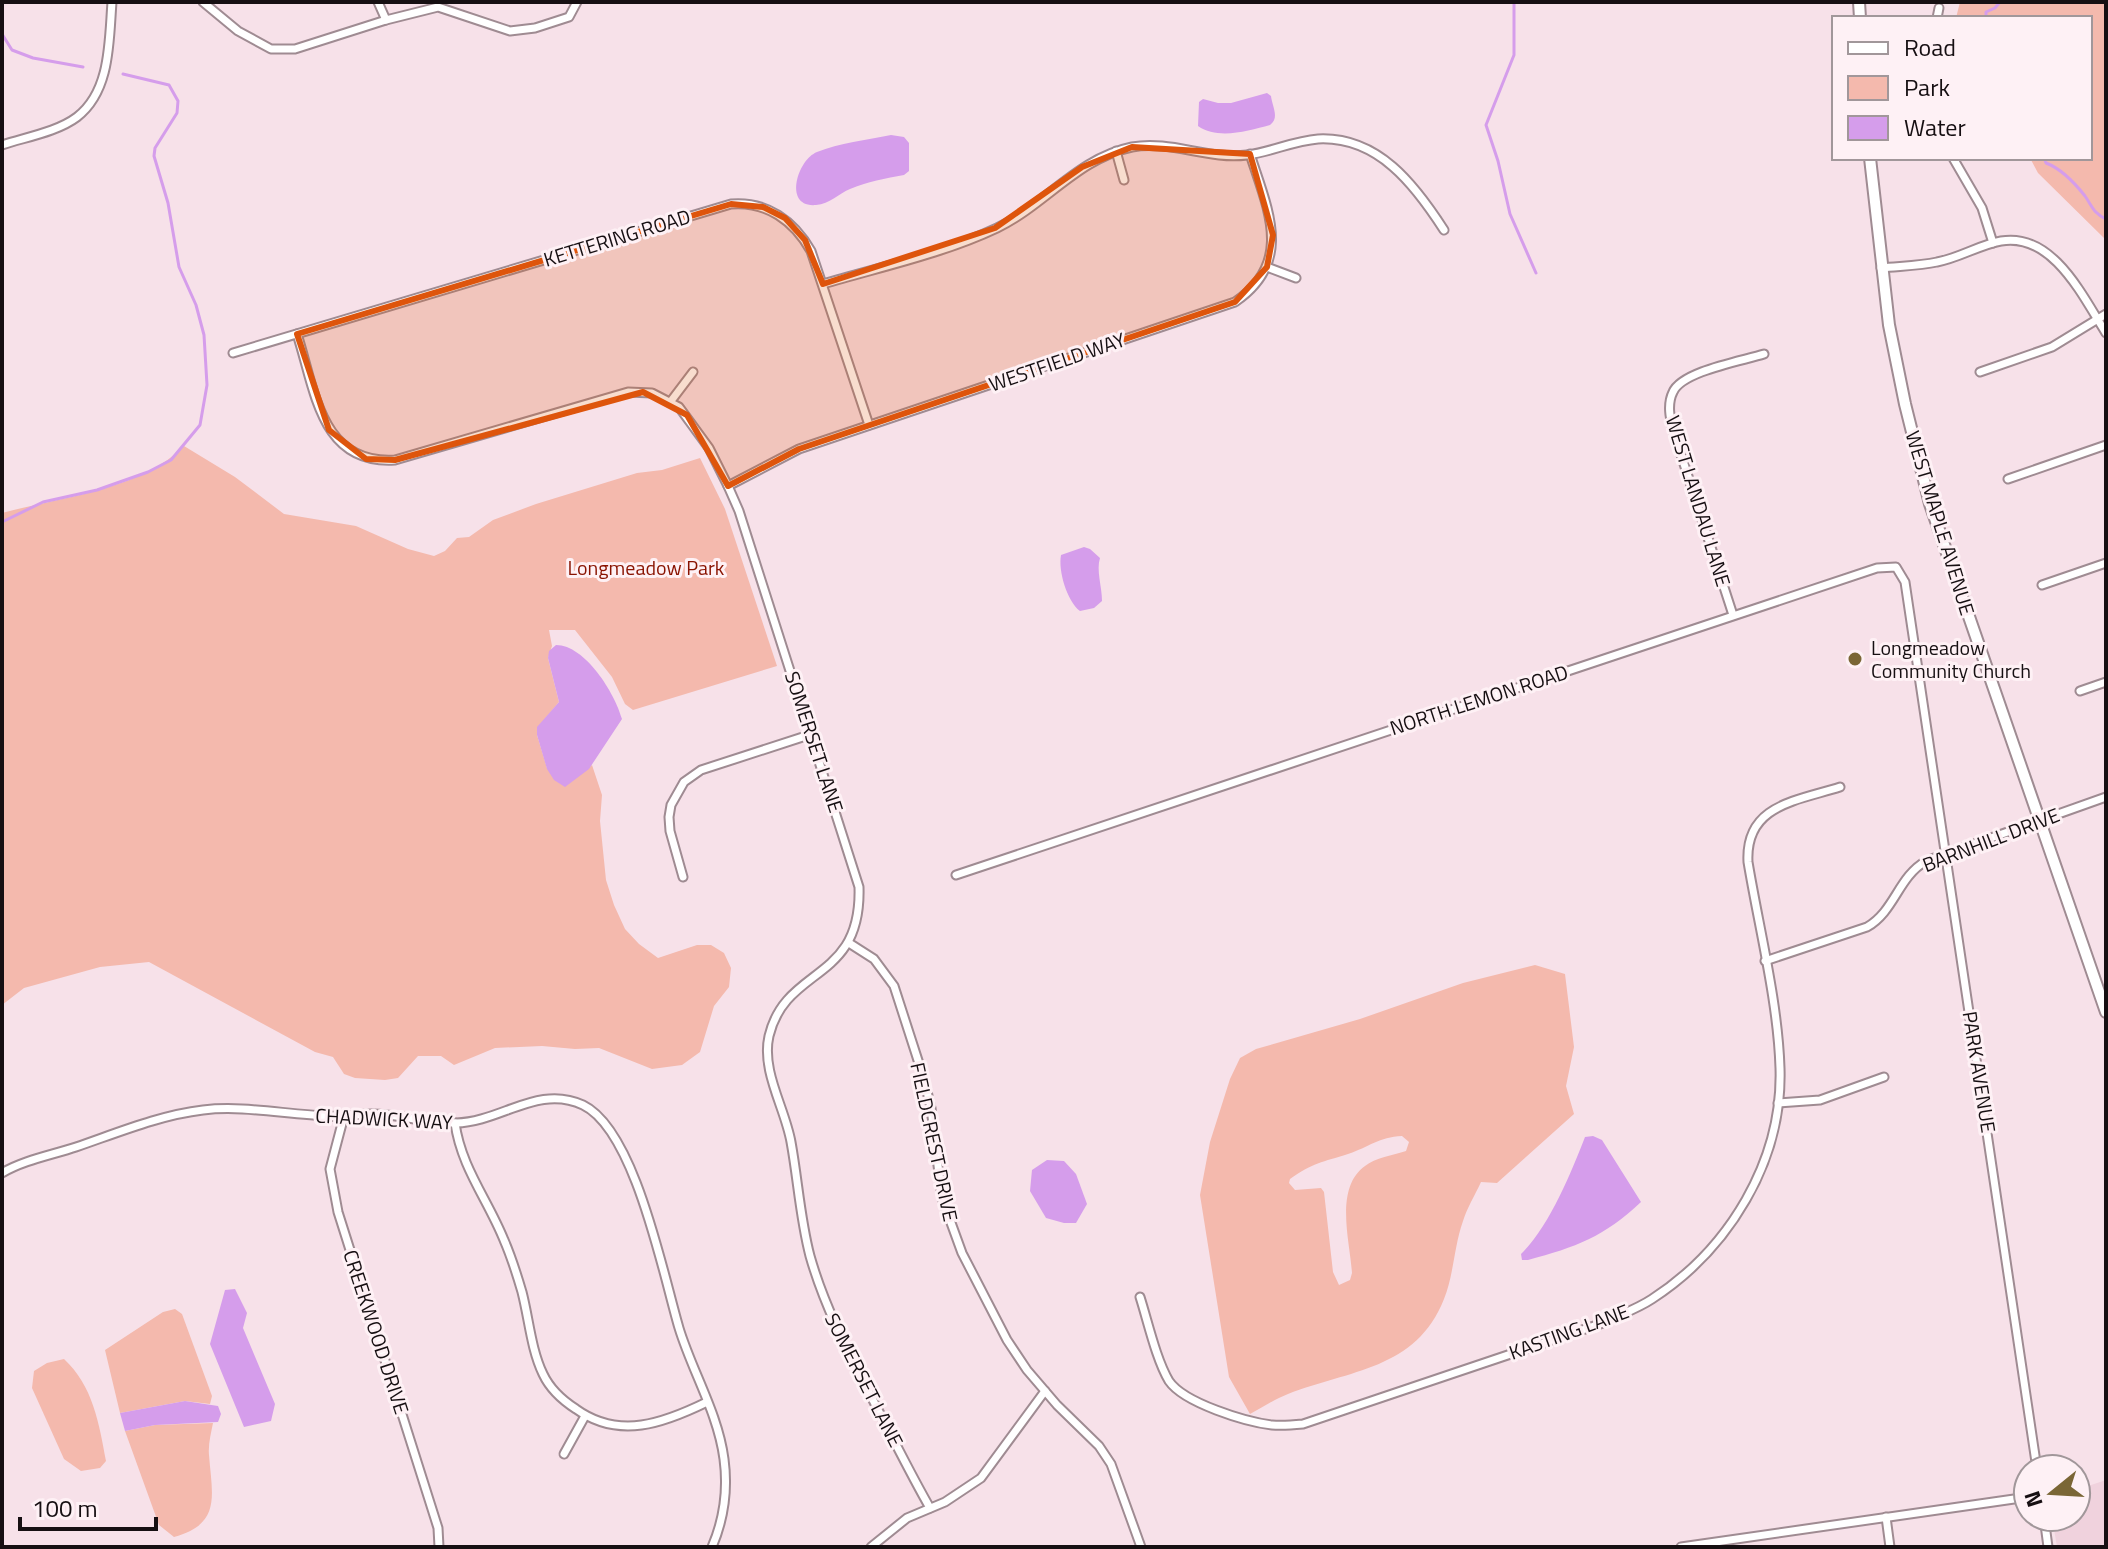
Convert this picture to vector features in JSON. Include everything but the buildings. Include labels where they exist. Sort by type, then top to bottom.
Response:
[{"type":"main road","name":"WEST MAPLE AVENUE","points":[[1870,160],[1881,268],[1897,368],[1930,504],[2106,1012]]},
{"type":"street","points":[[2,145],[68,123],[91,104],[103,76],[112,2]]},
{"type":"street","points":[[203,2],[238,31],[271,49],[295,49],[438,7],[510,31],[535,28],[569,17],[577,2]]},
{"type":"street","points":[[378,2],[386,20]]},
{"type":"street","points":[[1937,16],[1939,8]]},
{"type":"street","points":[[823,284],[965,241],[1029,209],[1082,167],[1116,151],[1152,145],[1229,156],[1316,139],[1356,144],[1387,160],[1404,175],[1444,230]]},
{"type":"street","points":[[1116,151],[1124,180]]},
{"type":"street","points":[[1250,154],[1271,222],[1272,250],[1267,267],[1296,278]]},
{"type":"street","points":[[1954,160],[1982,208],[1993,243]]},
{"type":"street","name":"KETTERING ROAD","points":[[233,353],[739,203],[763,207],[792,224],[811,251],[869,425]]},
{"type":"street","points":[[1881,268],[1935,263],[1993,243],[2022,241],[2046,252],[2069,277],[2106,333]]},
{"type":"street","name":"WESTFIELD WAY","points":[[728,486],[799,449],[1235,302],[1247,293],[1267,267]]},
{"type":"street","points":[[1980,372],[2052,347],[2106,314]]},
{"type":"street","points":[[297,334],[329,430],[347,450],[366,459],[395,460],[618,394],[643,392],[671,401],[693,372]]},
{"type":"street","name":"WEST LANDAU LANE","points":[[1733,615],[1673,430],[1669,405],[1678,385],[1691,376],[1764,354]]},
{"type":"street","name":"SOMERSET LANE","points":[[671,401],[687,415],[709,448],[739,511],[859,887],[858,916],[849,943],[823,972],[793,993],[779,1012],[769,1038],[770,1071],[791,1142],[806,1239],[825,1302],[848,1353],[930,1508]]},
{"type":"street","points":[[2008,479],[2106,445]]},
{"type":"street","points":[[2042,585],[2106,563]]},
{"type":"street","name":"NORTH LEMON ROAD","points":[[956,875],[1877,568],[1896,567],[1905,582],[1920,675]]},
{"type":"street","name":"PARK AVENUE","points":[[1920,675],[2035,1453]]},
{"type":"street","points":[[2080,691],[2106,682]]},
{"type":"street","points":[[683,877],[669,817],[671,805],[684,782],[701,770],[812,734]]},
{"type":"street","name":"KASTING LANE","points":[[1140,1297],[1169,1380],[1178,1391],[1190,1399],[1258,1422],[1287,1426],[1303,1424],[1603,1323],[1652,1298],[1680,1279],[1707,1254],[1728,1228],[1750,1192],[1762,1166],[1778,1103],[1779,1041],[1748,862],[1747,848],[1752,831],[1757,822],[1775,809],[1840,787]]},
{"type":"street","name":"BARNHILL DRIVE","points":[[1765,961],[1867,927],[1879,920],[1918,865],[2106,797]]},
{"type":"street","name":"FIELDCREST DRIVE","points":[[849,943],[874,959],[894,986],[931,1108],[942,1198],[953,1233],[1007,1340],[1045,1391],[1099,1446],[1111,1464],[1141,1547]]},
{"type":"street","points":[[1778,1103],[1820,1100],[1884,1077]]},
{"type":"street","name":"CHADWICK WAY","points":[[2,1173],[129,1129],[208,1109],[344,1116],[371,1114],[455,1123],[491,1118],[545,1098],[570,1100],[583,1106],[602,1119],[615,1138],[639,1192],[659,1249],[679,1327],[717,1425],[726,1483],[721,1520],[712,1547]]},
{"type":"street","name":"CREEKWOOD DRIVE","points":[[344,1116],[330,1169],[338,1212],[438,1528],[439,1547]]},
{"type":"street","points":[[455,1123],[458,1143],[468,1170],[504,1240],[543,1374],[557,1395],[585,1416],[616,1426],[634,1427],[672,1419],[707,1402]]},
{"type":"street","points":[[871,1547],[892,1528],[961,1494],[981,1478],[1045,1391]]},
{"type":"street","points":[[564,1454],[585,1416]]},
{"type":"street","points":[[1681,1547],[2012,1499]]},
{"type":"street","points":[[1886,1517],[1890,1547]]},
{"type":"highlighted area","points":[[1132,147],[1250,154],[1273,235],[1267,267],[1235,302],[799,449],[728,486],[687,415],[643,392],[395,460],[366,459],[329,430],[297,334],[731,204],[763,207],[785,218],[805,240],[823,284],[995,228],[1082,167]]},
{"type":"shaded area","points":[[2106,1480],[2106,1547],[2057,1547],[2055,1533],[2092,1533],[2092,1485]]},
{"type":"green space","points":[[1960,2],[2106,2],[2106,240],[2038,173],[2031,160],[2092,160],[2092,16],[1956,16]]},
{"type":"green space","name":"Longmeadow Park","points":[[184,446],[235,477],[284,514],[356,526],[408,549],[434,556],[445,551],[457,538],[469,537],[493,520],[536,504],[637,473],[662,470],[700,458],[725,509],[777,666],[633,710],[625,704],[612,677],[575,630],[549,630],[552,646],[548,658],[559,702],[538,727],[537,735],[547,768],[565,786],[592,765],[602,795],[600,821],[606,880],[625,929],[658,958],[697,945],[711,945],[724,953],[731,968],[729,987],[714,1006],[700,1052],[682,1065],[652,1069],[599,1048],[495,1048],[454,1065],[441,1056],[418,1056],[398,1078],[355,1078],[344,1074],[333,1057],[315,1052],[149,962],[100,967],[24,988],[2,1005],[2,513],[123,482],[146,473]]},
{"type":"green space","points":[[1535,965],[1565,974],[1574,1047],[1566,1086],[1574,1114],[1497,1183],[1481,1182],[1463,1221],[1444,1299],[1432,1322],[1416,1340],[1378,1364],[1288,1394],[1250,1414],[1229,1377],[1200,1195],[1210,1142],[1240,1058],[1256,1049],[1360,1019],[1463,983]],"holes":[[[1402,1136],[1409,1142],[1406,1151],[1379,1159],[1355,1176],[1346,1216],[1352,1273],[1350,1280],[1339,1285],[1333,1272],[1324,1192],[1321,1188],[1295,1190],[1289,1183],[1290,1179],[1311,1166],[1387,1138]]]},
{"type":"green space","points":[[175,1309],[182,1314],[212,1396],[210,1404],[185,1401],[120,1413],[105,1350],[163,1312]]},
{"type":"green space","points":[[64,1359],[82,1381],[93,1406],[106,1461],[100,1468],[81,1471],[64,1459],[32,1388],[34,1371],[47,1363]]},
{"type":"green space","points":[[213,1423],[209,1451],[211,1506],[200,1524],[174,1537],[159,1525],[125,1431],[155,1425]]},
{"type":"water","points":[[1267,93],[1271,96],[1275,112],[1275,119],[1270,125],[1224,133],[1198,126],[1199,102],[1203,99],[1231,103]]},
{"type":"water","points":[[891,135],[904,137],[909,143],[909,171],[904,175],[856,187],[821,204],[806,204],[799,199],[799,173],[817,152]]},
{"type":"water","points":[[1084,547],[1100,558],[1102,601],[1094,608],[1080,611],[1067,593],[1060,562],[1061,555]]},
{"type":"water","points":[[556,645],[578,653],[597,672],[613,696],[622,719],[589,769],[565,787],[554,780],[547,769],[537,735],[537,727],[559,702],[548,658],[549,651]]},
{"type":"water","points":[[1585,1137],[1602,1140],[1641,1202],[1589,1239],[1522,1260],[1521,1254],[1541,1229],[1558,1199]]},
{"type":"water","points":[[1047,1160],[1064,1161],[1076,1174],[1087,1204],[1076,1223],[1046,1218],[1030,1191],[1032,1170]]},
{"type":"water","points":[[235,1289],[247,1313],[243,1328],[275,1404],[271,1421],[244,1427],[210,1344],[225,1290]]},
{"type":"water","points":[[185,1401],[218,1406],[221,1414],[218,1422],[155,1425],[125,1431],[120,1413]]},
{"type":"waterway","points":[[1514,2],[1514,55],[1486,125],[1510,214],[1536,273]]},
{"type":"waterway","points":[[1986,16],[1986,12],[2000,2]]},
{"type":"waterway","points":[[2,34],[12,50],[33,58],[83,67]]},
{"type":"waterway","points":[[2,522],[43,502],[97,490],[148,472],[171,460],[200,425],[207,385],[204,335],[196,305],[179,267],[168,203],[154,156],[155,148],[177,113],[178,101],[169,85],[123,74]]},
{"type":"waterway","points":[[2045,160],[2072,181],[2096,212],[2106,219]]},
{"type":"place","name":"Longmeadow Community Church","points":[[1855,659]]}]
